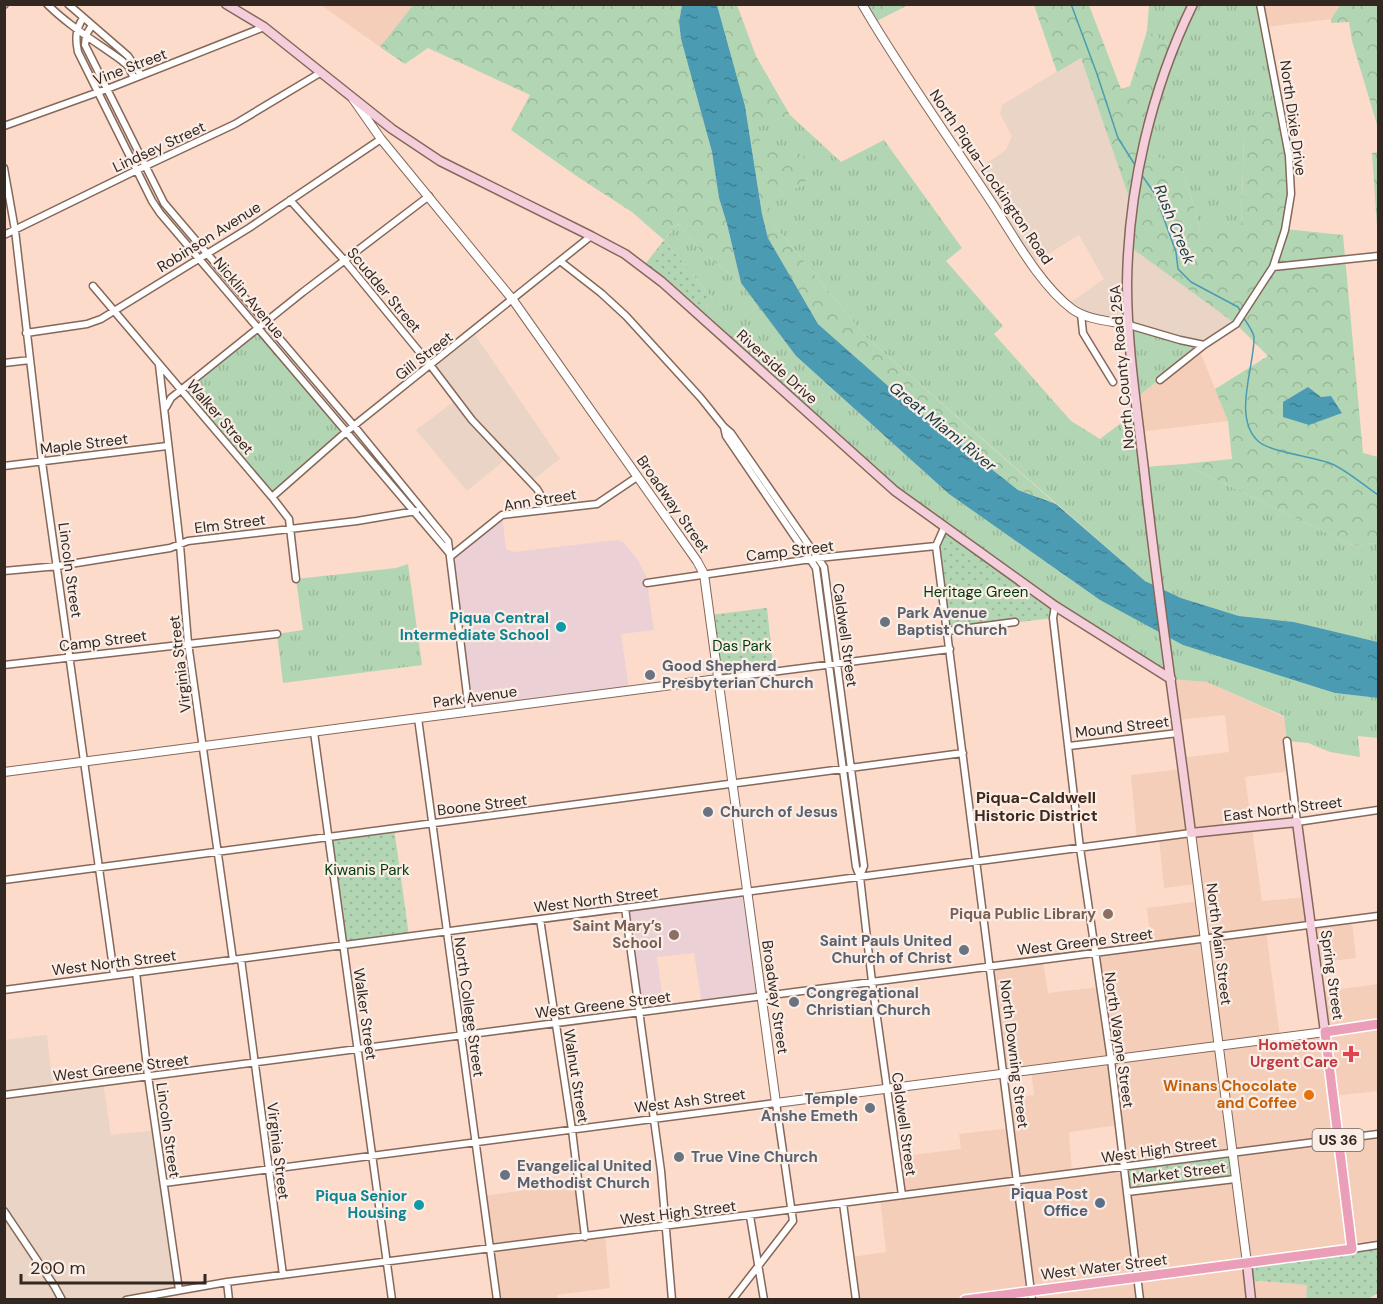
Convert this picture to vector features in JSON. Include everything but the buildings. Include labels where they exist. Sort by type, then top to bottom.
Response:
[{"type":"main road","points":[[226,4],[264,27],[351,97]]},
{"type":"main road","name":"North County Road 25A","points":[[1159,592],[1129,325],[1127,285],[1133,208],[1143,151],[1163,76],[1173,47],[1193,4]]},
{"type":"main road","name":"Riverside Drive","points":[[351,97],[392,129],[441,161],[625,254],[662,282],[895,491],[1055,606],[1171,680]]},
{"type":"main road","name":"North Main Street","points":[[1159,592],[1191,833]]},
{"type":"main road","name":"East North Street","points":[[1191,833],[1297,822]]},
{"type":"main road","name":"Spring Street","points":[[1297,822],[1352,1249]]},
{"type":"main road","points":[[1325,1032],[1378,1024]]},
{"type":"main road","name":"West Water Street","points":[[965,1299],[1032,1295],[1352,1249]]},
{"type":"main road","name":"North Main Street","points":[[1246,1263],[1251,1299]]},
{"type":"street","points":[[47,4],[68,24],[122,60],[134,78]]},
{"type":"street","points":[[68,4],[128,56],[141,75]]},
{"type":"street","name":"North Piqua–Lockington Road","points":[[862,4],[912,84],[1032,264],[1059,298],[1081,314],[1129,325]]},
{"type":"street","name":"North Dixie Drive","points":[[1160,380],[1204,345],[1236,324],[1273,267],[1285,230],[1291,194],[1289,156],[1260,4]]},
{"type":"street","points":[[77,28],[83,18]]},
{"type":"street","points":[[86,35],[92,25]]},
{"type":"street","name":"Vine Street","points":[[4,126],[107,89],[264,27]]},
{"type":"street","name":"Nicklin Avenue","points":[[77,28],[78,52],[160,213],[451,556]]},
{"type":"street","name":"Nicklin Avenue","points":[[86,35],[85,45],[164,203],[422,506],[448,541],[470,711]]},
{"type":"street","name":"Lindsey Street","points":[[4,235],[235,124],[320,73]]},
{"type":"street","name":"Broadway Street","points":[[351,97],[381,139],[513,300],[704,574],[793,1221],[732,1299]]},
{"type":"street","name":"Robinson Avenue","points":[[26,333],[87,324],[114,312],[208,254],[381,139],[392,129]]},
{"type":"street","name":"Lincoln Street","points":[[4,168],[15,230],[42,462],[114,975]]},
{"type":"street","points":[[164,410],[171,398],[429,196]]},
{"type":"street","name":"Scudder Street","points":[[290,200],[345,261],[472,420],[537,489],[543,499],[544,509]]},
{"type":"street","name":"Gill Street","points":[[272,497],[346,432],[591,236]]},
{"type":"street","points":[[1273,267],[1378,256]]},
{"type":"street","name":"Caldwell Street","points":[[560,261],[601,292],[626,316],[731,433],[816,568],[902,1195]]},
{"type":"street","name":"Walker Street","points":[[93,286],[289,519],[296,579]]},
{"type":"street","points":[[1081,314],[1083,333],[1113,382]]},
{"type":"street","points":[[1129,325],[1204,345]]},
{"type":"street","points":[[4,363],[30,360]]},
{"type":"street","name":"Virginia Street","points":[[159,365],[180,545],[188,643],[233,960]]},
{"type":"street","name":"Maple Street","points":[[4,466],[167,446]]},
{"type":"street","name":"Ann Street","points":[[451,556],[502,515],[597,504],[637,477]]},
{"type":"street","points":[[414,513],[422,506]]},
{"type":"street","name":"Elm Street","points":[[4,571],[58,566],[188,542],[414,513]]},
{"type":"street","name":"Caldwell Street","points":[[789,524],[824,567],[864,866],[860,877]]},
{"type":"street","points":[[936,546],[944,528]]},
{"type":"street","name":"Camp Street","points":[[647,583],[818,558],[936,546]]},
{"type":"street","name":"North Downing Street","points":[[936,546],[1032,1295]]},
{"type":"street","name":"North Wayne Street","points":[[1055,606],[1053,618],[1080,848],[1111,1060],[1140,1299]]},
{"type":"street","points":[[947,631],[1015,622]]},
{"type":"street","name":"Camp Street","points":[[4,665],[277,634]]},
{"type":"street","name":"Park Avenue","points":[[4,772],[950,649]]},
{"type":"street","name":"North College Street","points":[[418,718],[497,1299]]},
{"type":"street","name":"Walker Street","points":[[314,732],[392,1299]]},
{"type":"street","name":"Mound Street","points":[[1069,746],[1178,733]]},
{"type":"street","name":"Spring Street","points":[[1287,741],[1297,822]]},
{"type":"street","name":"Boone Street","points":[[4,880],[963,753]]},
{"type":"street","name":"East North Street","points":[[1297,822],[1378,810]]},
{"type":"street","name":"West North Street","points":[[4,990],[1191,833]]},
{"type":"street","name":"North Main Street","points":[[1191,833],[1246,1263]]},
{"type":"street","points":[[625,908],[666,1218],[664,1227],[672,1299]]},
{"type":"street","name":"West Greene Street","points":[[4,1095],[1378,916]]},
{"type":"street","name":"Walnut Street","points":[[540,919],[572,1130],[585,1237]]},
{"type":"street","name":"Virginia Street","points":[[241,958],[283,1275]]},
{"type":"street","name":"Lincoln Street","points":[[136,972],[148,1076],[179,1290]]},
{"type":"street","name":"West Ash Street","points":[[164,1183],[1325,1032]]},
{"type":"street","name":"West High Street","points":[[126,1299],[227,1282],[1378,1134]]},
{"type":"street","name":"Market Street","points":[[1127,1192],[1235,1179]]},
{"type":"street","points":[[843,1203],[856,1299]]},
{"type":"street","points":[[4,1211],[62,1299]]},
{"type":"street","points":[[750,1216],[764,1299]]},
{"type":"street","points":[[1352,1249],[1378,1245]]},
{"type":"street","points":[[227,1282],[230,1299]]},
{"type":"shaded area","points":[[321,5],[413,5],[380,47]]},
{"type":"shaded area","points":[[1260,5],[1340,5],[1331,19],[1266,27]]},
{"type":"shaded area","points":[[1081,57],[1133,209],[1236,324],[1204,345],[1089,317],[1067,305],[1104,279],[1079,235],[1032,264],[972,173],[1006,150],[1012,136],[1000,114],[1002,105]]},
{"type":"shaded area","points":[[473,332],[560,459],[530,482],[507,458],[467,491],[416,430],[456,400],[431,366]]},
{"type":"shaded area","points":[[1199,349],[1228,421],[1140,432],[1137,397]]},
{"type":"shaded area","points":[[502,515],[506,549],[514,552],[617,540],[623,542],[638,560],[646,576],[654,630],[621,634],[629,690],[469,711],[451,556]]},
{"type":"shaded area","points":[[1171,679],[1207,682],[1284,717],[1291,771],[1245,777],[1262,901],[1307,897],[1310,925],[1266,931],[1280,1037],[1324,1032],[1319,992],[1378,984],[1378,1091],[1333,1096],[1338,1139],[1378,1134],[1378,1245],[1249,1280],[1307,1285],[1306,1300],[856,1299],[851,1257],[886,1252],[880,1198],[902,1195],[897,1157],[961,1149],[959,1134],[1011,1128],[1008,1099],[1034,1095],[1031,1070],[1004,1074],[991,967],[1043,960],[1048,993],[1100,987],[1095,953],[1151,946],[1147,908],[1200,901],[1197,884],[1164,888],[1159,838],[1137,841],[1131,775],[1182,769],[1181,758],[1229,752],[1225,715],[1176,720]],"holes":[[[1119,1125],[1124,1167],[1072,1174],[1069,1132]]]},
{"type":"shaded area","points":[[747,892],[761,997],[702,1004],[694,953],[657,957],[664,1009],[639,1012],[625,908]]},
{"type":"shaded area","points":[[1352,920],[1356,958],[1316,963],[1310,925]]},
{"type":"shaded area","points":[[47,1035],[53,1089],[103,1082],[111,1135],[156,1130],[179,1290],[168,1292],[169,1299],[5,1299],[4,1040]]},
{"type":"shaded area","points":[[578,1183],[585,1236],[605,1234],[610,1288],[557,1295],[557,1299],[497,1299],[483,1196]]},
{"type":"green space","points":[[413,5],[682,5],[679,22],[681,39],[712,152],[719,198],[741,283],[702,252],[678,224],[664,240],[632,212],[511,130],[530,95],[428,48],[405,64],[380,47]]},
{"type":"green space","points":[[717,5],[737,5],[756,56],[790,115],[758,127],[761,147],[793,147],[812,167],[804,184],[770,201],[769,219],[866,337],[1056,504],[1018,490],[904,400],[818,324],[768,238],[745,106]]},
{"type":"green space","points":[[862,5],[908,5],[873,23]]},
{"type":"green space","points":[[1034,5],[1089,5],[1121,89],[1130,86],[1147,31],[1173,47],[1143,151],[1182,167],[1200,228],[1241,228],[1244,136],[1255,110],[1280,108],[1291,194],[1285,229],[1343,235],[1363,453],[1378,457],[1378,543],[1352,545],[1184,464],[1232,459],[1228,421],[1215,389],[1268,356],[1236,324],[1129,246],[1133,209],[1081,58],[1057,72]]},
{"type":"green space","points":[[1149,5],[1260,5],[1280,108],[1244,136],[1241,228],[1200,228],[1182,167],[1143,151],[1173,47],[1147,31]]},
{"type":"green space","points":[[1340,5],[1378,5],[1378,128],[1352,41],[1349,22],[1331,23]]},
{"type":"green space","points":[[790,115],[841,162],[884,140],[962,248],[946,261],[1003,326],[994,334],[1071,421],[1100,439],[1138,410],[1144,467],[1184,464],[1352,545],[1378,543],[1378,642],[1294,622],[1239,616],[1181,598],[1145,581],[866,337],[769,219],[769,201],[804,184],[793,147],[761,148],[757,127]]},
{"type":"green space","points":[[1378,152],[1378,242],[1372,153]]},
{"type":"green space","points":[[678,224],[702,252],[741,283],[796,356],[949,494],[1100,600],[1335,693],[1378,698],[1378,738],[1358,736],[1360,757],[1330,752],[1308,743],[1287,741],[1284,716],[1207,682],[1171,679],[1055,606],[895,491],[699,315],[713,299],[664,240]]},
{"type":"green space","points":[[664,240],[713,299],[699,315],[643,267]]},
{"type":"green space","points":[[1129,325],[1204,345],[1137,397]]},
{"type":"green space","points":[[258,328],[346,432],[272,497],[182,391]]},
{"type":"green space","name":"Heritage Green","points":[[944,528],[1055,606],[1053,618],[947,631],[936,546]]},
{"type":"green space","points":[[408,564],[422,665],[283,683],[277,634],[303,630],[296,579],[396,568]]},
{"type":"green space","name":"Das Park","points":[[767,608],[774,672],[718,679],[710,615]]},
{"type":"green space","name":"Kiwanis Park","points":[[394,828],[409,936],[344,945],[328,837]]},
{"type":"green space","points":[[1232,1152],[1235,1179],[1127,1192],[1124,1167]]},
{"type":"green space","points":[[1378,1245],[1378,1293],[1368,1299],[1306,1299],[1307,1285],[1249,1280],[1247,1263]]},
{"type":"water","points":[[682,5],[717,5],[745,106],[768,238],[818,324],[904,400],[1018,490],[1056,504],[1145,581],[1181,598],[1239,616],[1294,622],[1378,642],[1378,698],[1335,693],[1183,645],[1100,600],[949,494],[796,356],[741,283],[719,198],[712,152],[681,39],[679,22]]},
{"type":"water","points":[[1308,387],[1321,397],[1331,396],[1342,413],[1309,425],[1283,417],[1283,402]]},
{"type":"waterway","name":"Rush Creek","points":[[1071,4],[1118,138],[1135,165]]},
{"type":"waterway","name":"Rush Creek","points":[[1141,174],[1155,194],[1176,252],[1178,269],[1191,282],[1238,307],[1241,312]]},
{"type":"waterway","name":"Rush Creek","points":[[1243,317],[1254,337],[1246,405],[1250,431],[1258,441],[1272,449],[1332,464],[1378,495]]},
{"type":"place","name":"Park Avenue Baptist Church","points":[[885,622]]},
{"type":"place","name":"Piqua Central Intermediate School","points":[[561,627]]},
{"type":"place","name":"Good Shepherd Presbyterian Church","points":[[650,675]]},
{"type":"place","name":"Church of Jesus","points":[[708,812]]},
{"type":"place","name":"Piqua Public Library","points":[[1108,914]]},
{"type":"place","name":"Saint Mary’s School","points":[[674,935]]},
{"type":"place","name":"Saint Pauls United Church of Christ","points":[[964,950]]},
{"type":"place","name":"Congregational Christian Church","points":[[794,1002]]},
{"type":"place","name":"Hometown Urgent Care","points":[[1351,1054]]},
{"type":"place","name":"Winans Chocolate and Coffee","points":[[1309,1095]]},
{"type":"place","name":"Temple Anshe Emeth","points":[[870,1108]]},
{"type":"place","name":"True Vine Church","points":[[679,1157]]},
{"type":"place","name":"Evangelical United Methodist Church","points":[[505,1175]]},
{"type":"place","name":"Piqua Post Office","points":[[1100,1203]]},
{"type":"place","name":"Piqua Senior Housing","points":[[419,1205]]},
{"type":"district","name":"Piqua-Caldwell Historic District","points":[[1036,806]]},
{"type":"water label","name":"Great Miami River","points":[[943,426]]}]
